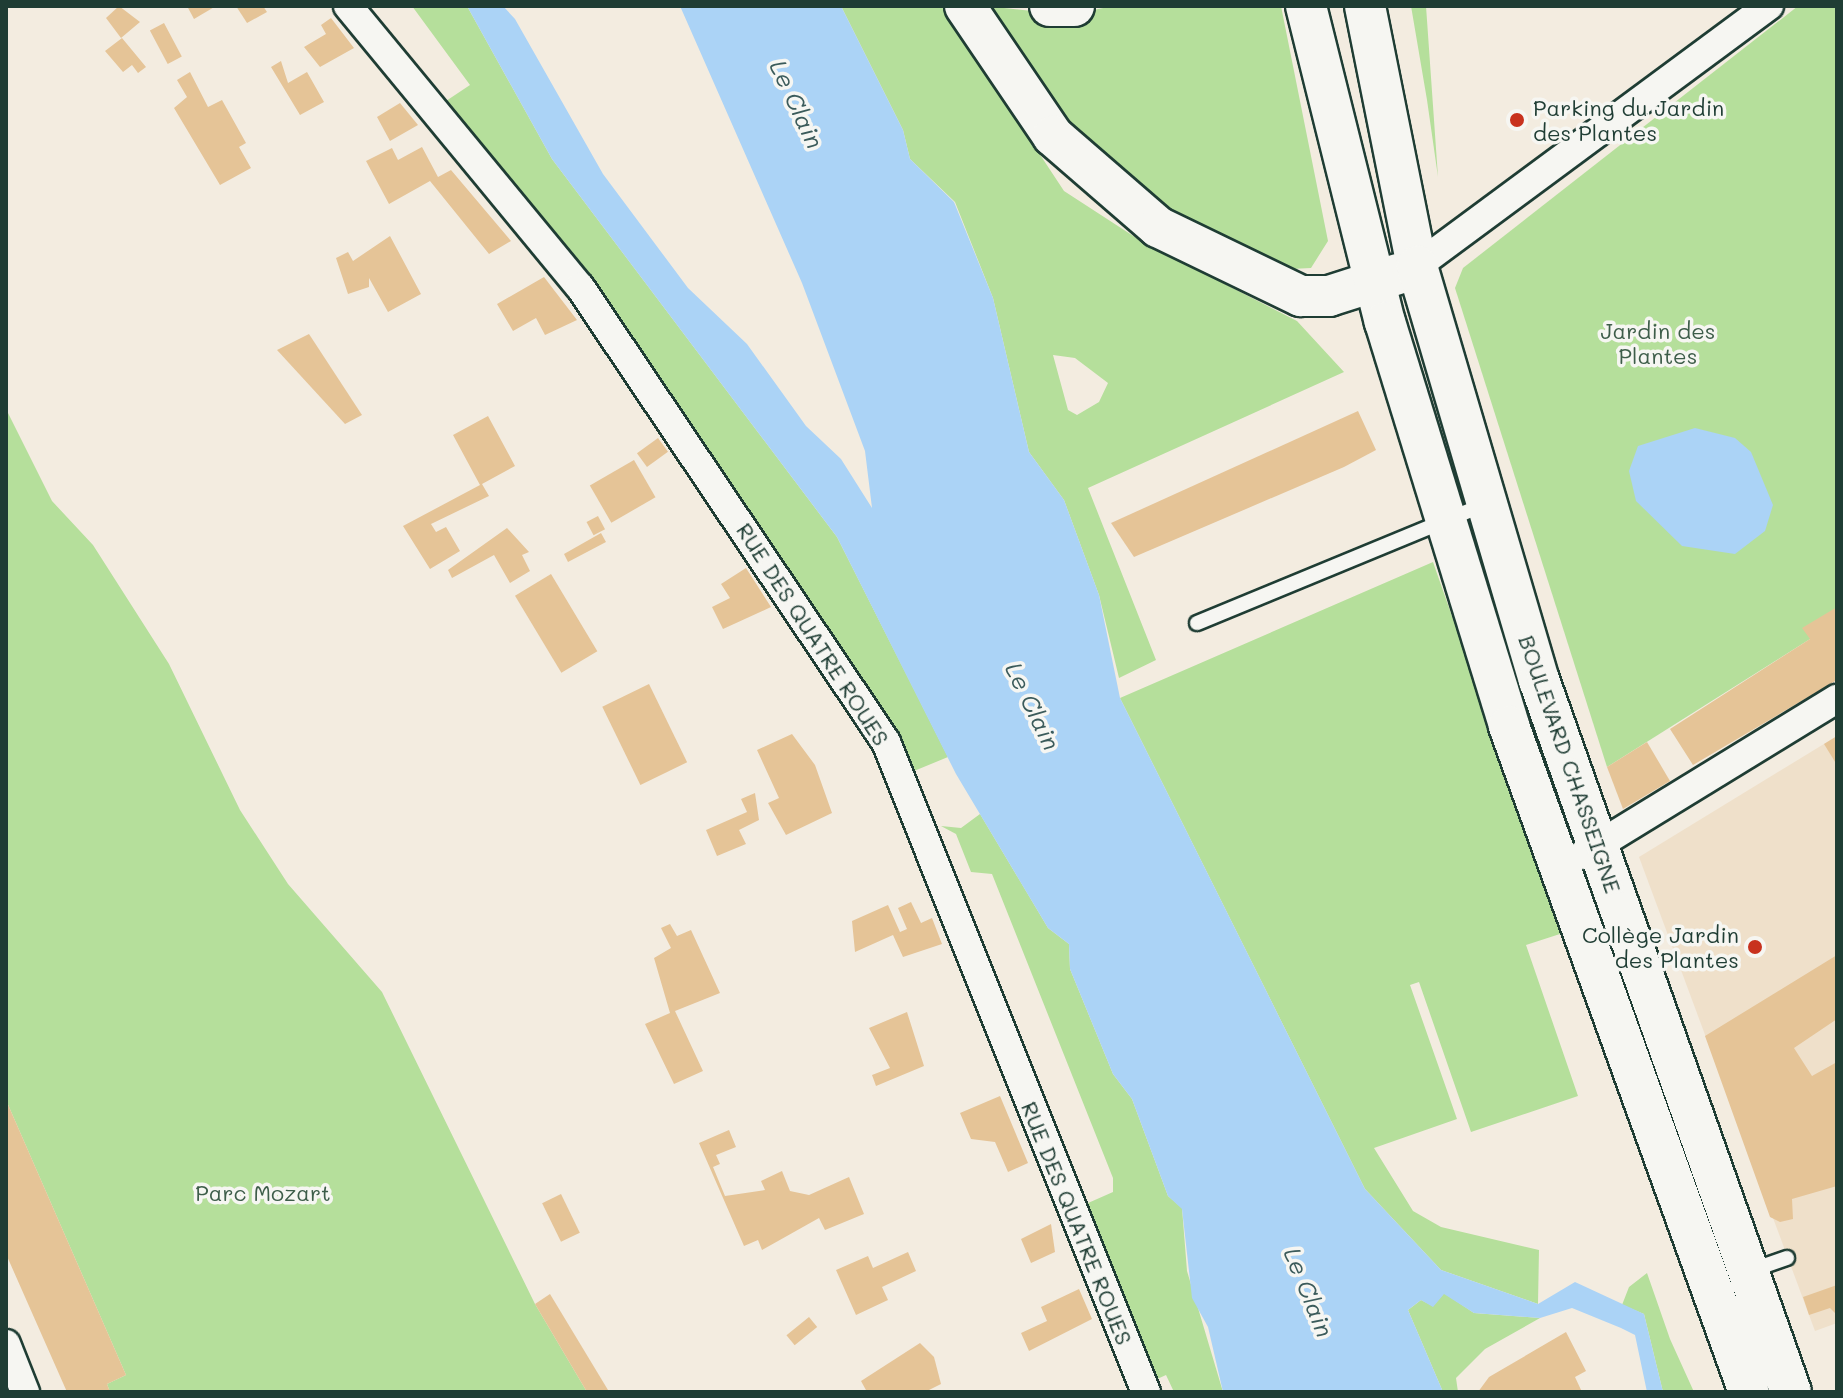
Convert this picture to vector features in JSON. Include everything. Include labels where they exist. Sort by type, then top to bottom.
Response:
[{"type":"main road","points":[[965,6],[1053,136],[1158,227],[1301,296],[1375,284],[1417,266]]},
{"type":"main road","points":[[1050,6],[1074,6]]},
{"type":"main road","name":"BOULEVARD CHASSEIGNE","points":[[1306,6],[1375,284],[1445,520],[1555,865],[1749,1392]]},
{"type":"main road","name":"BOULEVARD CHASSEIGNE","points":[[1365,6],[1417,266],[1487,503],[1598,848],[1791,1392]]},
{"type":"street","name":"RUE DES QUATRE ROUES","points":[[348,6],[580,287],[886,742],[1146,1392]]},
{"type":"street","points":[[1417,266],[1769,6]]},
{"type":"street","points":[[1555,865],[1598,848],[1837,699]]},
{"type":"street","points":[[6,1344],[16,1381]]},
{"type":"lane","points":[[1197,623],[1487,503]]},
{"type":"lane","points":[[1748,1272],[1787,1258]]},
{"type":"shaded area","name":"Collège Jardin des Plantes","points":[[1837,736],[1837,1323],[1815,1331],[1639,857]]},
{"type":"green space","points":[[412,6],[467,6],[552,159],[837,537],[948,757],[914,771],[443,103],[470,85]]},
{"type":"green space","points":[[841,6],[942,6],[1064,191],[1141,241],[1297,321],[1344,372],[1088,488],[1156,660],[1119,678],[1099,595],[1064,500],[1029,452],[993,298],[955,202],[910,159],[903,130]],"holes":[[[1053,355],[1075,358],[1108,383],[1099,402],[1077,415],[1068,410]]]},
{"type":"green space","points":[[985,6],[1069,15],[1113,6],[1281,6],[1328,241],[1311,268],[1291,269],[1186,230],[1061,127]]},
{"type":"green space","points":[[1411,6],[1426,6],[1438,177],[1427,100]]},
{"type":"green space","name":"Jardin des Plantes","points":[[1798,6],[1837,6],[1837,622],[1607,767],[1455,288],[1463,268]]},
{"type":"green space","name":"Parc Mozart","points":[[6,409],[52,501],[93,545],[169,664],[240,810],[288,884],[382,992],[535,1304],[587,1392],[110,1392],[107,1384],[126,1375],[6,1100]]},
{"type":"green space","points":[[1433,562],[1563,933],[1526,945],[1578,1096],[1471,1132],[1419,982],[1410,985],[1457,1119],[1374,1148],[1413,1211],[1441,1227],[1539,1250],[1538,1304],[1441,1270],[1365,1189],[1120,698]]},
{"type":"green space","points":[[980,814],[1048,928],[1069,944],[1070,969],[1113,1074],[1132,1099],[1168,1196],[1182,1208],[1187,1271],[1223,1392],[1174,1392],[1166,1375],[1155,1380],[1079,1207],[1113,1192],[1113,1178],[992,874],[971,872],[956,834],[941,826],[961,828]]},
{"type":"green space","points":[[1647,1273],[1670,1339],[1694,1392],[1663,1392],[1644,1314],[1622,1305],[1629,1287]]},
{"type":"green space","points":[[1444,1293],[1474,1313],[1540,1318],[1485,1349],[1456,1378],[1458,1392],[1443,1392],[1408,1310],[1421,1300],[1433,1306]]},
{"type":"water","name":"Le Clain","points":[[467,6],[503,6],[515,19],[603,174],[688,288],[747,344],[806,426],[841,459],[872,508],[865,451],[802,283],[680,6],[841,6],[903,130],[910,159],[954,202],[993,298],[1029,452],[1064,500],[1099,595],[1120,698],[1365,1189],[1441,1270],[1538,1304],[1575,1282],[1644,1314],[1663,1392],[1647,1392],[1635,1335],[1621,1328],[1572,1308],[1540,1318],[1474,1313],[1444,1294],[1433,1307],[1421,1300],[1408,1310],[1443,1392],[1223,1392],[1208,1327],[1192,1298],[1182,1209],[1168,1196],[1132,1099],[1113,1074],[1070,969],[1069,944],[1048,928],[956,774],[837,537],[552,159]]},
{"type":"water","points":[[1695,428],[1735,438],[1751,452],[1773,505],[1765,531],[1735,554],[1682,546],[1636,501],[1629,471],[1638,446]]},
{"type":"building","points":[[119,6],[140,22],[121,38],[106,18]]},
{"type":"building","points":[[187,6],[216,6],[194,19]]},
{"type":"building","points":[[236,6],[263,6],[267,12],[247,23]]},
{"type":"building","points":[[331,18],[354,48],[320,67],[304,47],[326,34],[321,25]]},
{"type":"building","points":[[164,23],[182,57],[168,64],[150,31]]},
{"type":"building","points":[[122,38],[146,67],[138,73],[132,65],[123,72],[105,51]]},
{"type":"building","points":[[281,61],[288,83],[307,72],[324,102],[300,115],[271,67]]},
{"type":"building","points":[[190,72],[208,107],[222,100],[246,143],[239,147],[251,168],[220,185],[174,108],[187,97],[177,80]]},
{"type":"building","points":[[400,103],[418,125],[390,141],[377,117]]},
{"type":"building","points":[[422,147],[438,177],[451,170],[511,241],[489,254],[430,181],[389,204],[366,161],[392,148],[398,160]]},
{"type":"building","points":[[390,236],[421,294],[388,312],[369,278],[369,287],[348,294],[336,258],[348,252],[353,261]]},
{"type":"building","points":[[544,277],[577,320],[545,335],[536,318],[513,331],[497,304]]},
{"type":"building","points":[[309,334],[362,415],[345,424],[277,350]]},
{"type":"building","points":[[1358,411],[1376,450],[1344,467],[1134,557],[1111,523]]},
{"type":"building","points":[[488,416],[515,466],[482,484],[489,496],[431,524],[436,532],[446,527],[460,551],[430,569],[403,526],[480,485],[453,435]]},
{"type":"building","points":[[658,438],[668,452],[647,467],[637,453]]},
{"type":"building","points":[[634,460],[656,497],[611,523],[590,486]]},
{"type":"building","points":[[598,516],[605,529],[594,535],[587,522]]},
{"type":"building","points":[[507,528],[529,552],[522,555],[530,571],[510,583],[494,555],[452,578],[448,570]]},
{"type":"building","points":[[601,533],[606,542],[568,562],[564,554]]},
{"type":"building","points":[[746,568],[771,607],[723,629],[712,607],[730,598],[721,584]]},
{"type":"building","points":[[551,574],[597,651],[561,673],[515,596]]},
{"type":"building","points":[[1837,607],[1837,680],[1693,765],[1670,729],[1810,639],[1802,628]]},
{"type":"building","points":[[649,684],[687,762],[640,785],[602,707]]},
{"type":"building","points":[[792,734],[815,765],[832,813],[786,835],[768,803],[779,798],[757,750]]},
{"type":"building","points":[[1837,736],[1837,765],[1824,744]]},
{"type":"building","points":[[1647,742],[1670,781],[1623,809],[1607,767]]},
{"type":"building","points":[[755,793],[759,820],[739,830],[746,844],[717,856],[706,830],[747,812],[741,799]]},
{"type":"building","points":[[911,902],[921,923],[932,918],[942,944],[903,957],[893,935],[855,952],[852,921],[888,905],[900,932],[907,929],[898,908]]},
{"type":"building","points":[[670,924],[677,936],[691,930],[720,993],[675,1011],[703,1071],[674,1084],[645,1024],[670,1013],[654,958],[671,948],[661,928]]},
{"type":"building","points":[[1837,955],[1837,1019],[1794,1048],[1812,1076],[1837,1062],[1837,1186],[1792,1199],[1793,1219],[1780,1222],[1770,1217],[1705,1036]]},
{"type":"building","points":[[907,1012],[924,1066],[876,1086],[872,1075],[890,1068],[869,1028]]},
{"type":"building","points":[[1000,1096],[1028,1163],[1008,1172],[995,1142],[971,1139],[960,1113]]},
{"type":"building","points":[[6,1100],[126,1375],[107,1384],[110,1392],[67,1392],[6,1254]]},
{"type":"building","points":[[729,1130],[736,1147],[716,1155],[720,1164],[713,1167],[725,1196],[765,1190],[761,1181],[782,1171],[790,1191],[809,1195],[849,1177],[864,1214],[825,1230],[819,1218],[762,1250],[758,1240],[744,1246],[699,1143]]},
{"type":"building","points":[[561,1194],[580,1233],[561,1242],[542,1203]]},
{"type":"building","points":[[1051,1224],[1055,1252],[1031,1263],[1021,1239]]},
{"type":"building","points":[[908,1252],[916,1271],[882,1287],[888,1300],[856,1315],[836,1270],[868,1256],[873,1268]]},
{"type":"building","points":[[1837,1285],[1837,1315],[1830,1308],[1809,1315],[1803,1297]]},
{"type":"building","points":[[1079,1289],[1092,1319],[1029,1351],[1021,1333],[1047,1321],[1041,1307]]},
{"type":"building","points":[[550,1294],[608,1390],[587,1392],[535,1304]]},
{"type":"building","points":[[809,1317],[817,1327],[795,1345],[786,1335]]},
{"type":"building","points":[[1566,1332],[1586,1371],[1575,1377],[1582,1392],[1478,1392],[1489,1377]]},
{"type":"building","points":[[920,1343],[934,1357],[941,1384],[925,1392],[867,1392],[861,1381]]},
{"type":"place","name":"Parking du Jardin des Plantes","points":[[1517,120]]},
{"type":"place","name":"Collège Jardin des Plantes","points":[[1755,947]]}]
